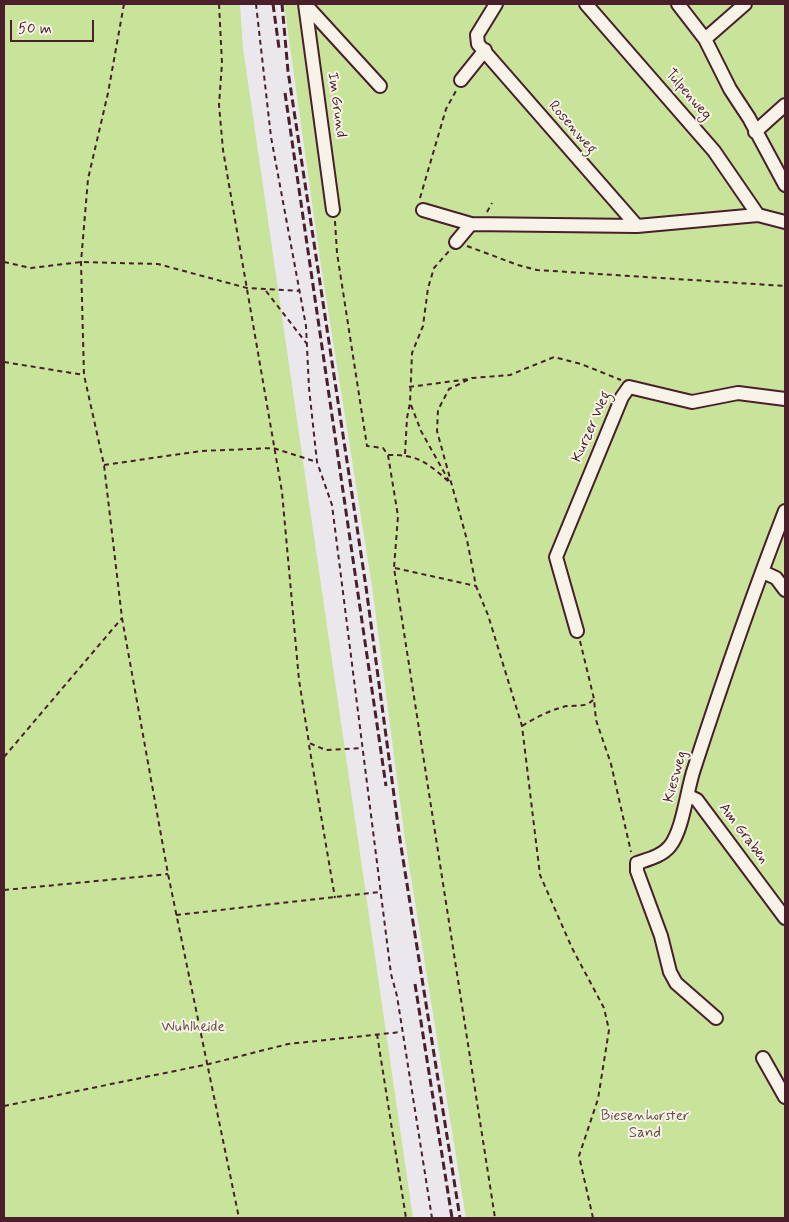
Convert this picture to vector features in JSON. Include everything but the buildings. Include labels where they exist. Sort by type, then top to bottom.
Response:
[{"type":"lane","points":[[305,4],[380,86]]},
{"type":"lane","name":"Im Grund","points":[[305,4],[334,210]]},
{"type":"lane","points":[[461,80],[485,50],[478,44],[477,35],[496,4]]},
{"type":"lane","name":"Tulpenweg","points":[[586,4],[708,144],[758,215]]},
{"type":"lane","points":[[678,4],[705,39],[785,185]]},
{"type":"lane","points":[[705,39],[712,36],[745,4]]},
{"type":"lane","name":"Rosenweg","points":[[485,50],[637,226]]},
{"type":"lane","points":[[755,132],[785,105]]},
{"type":"lane","points":[[423,210],[471,224],[637,226],[758,215],[785,222]]},
{"type":"lane","points":[[456,242],[471,224]]},
{"type":"lane","name":"Kurzer Weg","points":[[577,631],[557,568],[556,557],[558,549],[622,397],[629,387],[642,388]]},
{"type":"lane","points":[[642,388],[692,402],[723,394],[738,393],[785,399]]},
{"type":"lane","name":"Kiesweg","points":[[637,863],[661,854],[672,844],[689,796],[692,775],[712,712],[785,511]]},
{"type":"lane","points":[[763,572],[776,578],[785,590]]},
{"type":"lane","name":"Am Graben","points":[[689,796],[697,800],[785,918]]},
{"type":"lane","points":[[637,863],[637,871],[661,936],[670,972],[676,983],[716,1018]]},
{"type":"lane","points":[[763,1058],[785,1097]]},
{"type":"path","points":[[124,4],[108,93],[88,180],[81,262],[84,375],[104,465],[122,618],[168,874],[209,1064],[239,1218]]},
{"type":"path","points":[[219,4],[222,63],[219,105],[224,150],[273,448],[282,492],[299,680],[335,898]]},
{"type":"path","points":[[256,4],[271,137],[300,291],[307,344],[317,462],[332,504],[379,892],[432,1218]]},
{"type":"path","points":[[423,210],[418,205],[446,109],[461,80]]},
{"type":"path","points":[[334,210],[337,253],[367,446],[383,448],[388,455],[398,516],[394,568],[496,1218]]},
{"type":"path","points":[[405,454],[412,353],[423,326],[428,288],[434,268],[456,242],[518,265],[538,270],[785,286]]},
{"type":"path","points":[[4,262],[31,268],[81,262],[158,264],[247,288],[300,291]]},
{"type":"path","points":[[265,290],[307,344]]},
{"type":"path","points":[[409,387],[471,378],[510,375],[554,358],[581,364],[642,388]]},
{"type":"path","points":[[4,362],[84,375]]},
{"type":"path","points":[[471,378],[449,389],[438,410],[438,431],[450,483],[467,540],[476,586],[488,615],[522,726],[540,876],[572,948],[604,1008],[609,1030],[598,1099],[579,1156],[593,1218]]},
{"type":"path","points":[[410,403],[422,431],[450,483]]},
{"type":"path","points":[[104,465],[201,451],[273,448],[317,462]]},
{"type":"path","points":[[388,455],[405,454],[428,462],[450,483]]},
{"type":"path","points":[[394,568],[476,586]]},
{"type":"path","points":[[4,758],[122,618]]},
{"type":"path","points":[[577,631],[594,699],[596,720],[611,764],[633,857],[637,863]]},
{"type":"path","points":[[522,726],[540,715],[565,706],[585,705],[594,699]]},
{"type":"path","points":[[309,743],[326,750],[361,748]]},
{"type":"path","points":[[4,890],[168,874]]},
{"type":"path","points":[[176,915],[379,892]]},
{"type":"path","points":[[4,1106],[209,1064],[288,1044],[401,1032]]},
{"type":"path","points":[[377,1034],[406,1218]]},
{"type":"green space","name":"Wuhlheide","points":[[4,4],[240,4],[243,48],[413,1218],[4,1218]]},
{"type":"green space","name":"Biesenhorster Sand","points":[[284,4],[785,4],[785,1218],[466,1218],[405,840],[372,586],[320,259]]},
{"type":"railway","points":[[273,4],[279,48]]},
{"type":"railway","points":[[282,4],[288,71],[366,587],[400,840],[460,1218]]},
{"type":"railway","points":[[285,93],[386,786]]},
{"type":"railway","points":[[415,984],[452,1218]]}]
